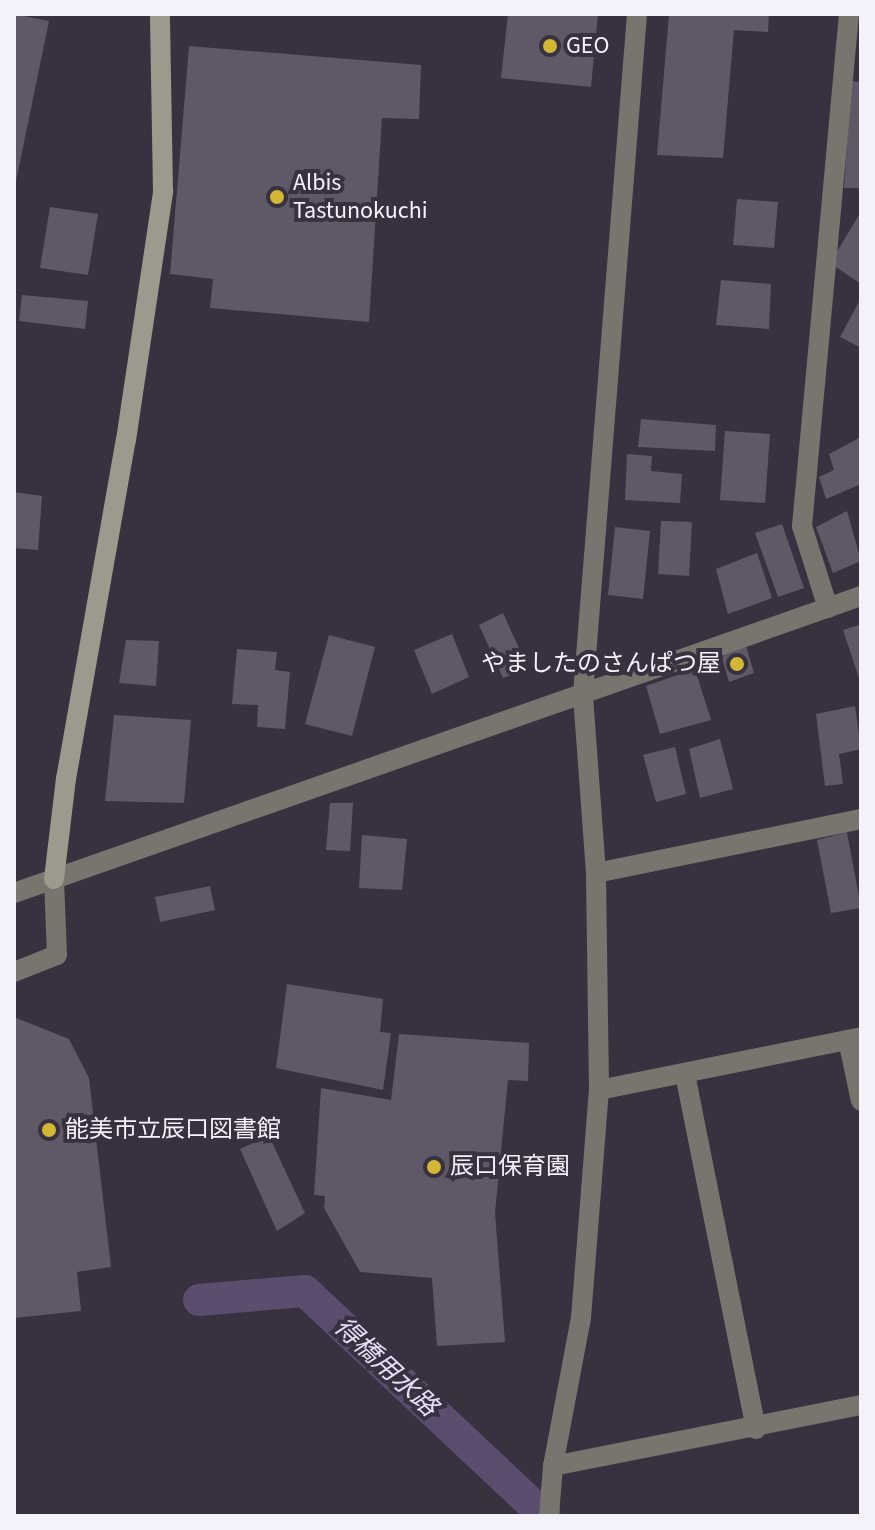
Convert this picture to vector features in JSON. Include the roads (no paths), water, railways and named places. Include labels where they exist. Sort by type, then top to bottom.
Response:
[{"type":"street","points":[[14,972],[57,955],[54,879],[66,779],[126,440],[163,191],[160,14]]},
{"type":"street","points":[[550,1507],[553,1466],[581,1318],[599,1090],[596,873],[583,694],[637,14]]},
{"type":"street","points":[[828,608],[802,526],[849,14]]},
{"type":"street","points":[[14,893],[861,596]]},
{"type":"street","points":[[596,873],[861,819]]},
{"type":"street","points":[[599,1090],[854,1039],[861,1101]]},
{"type":"street","points":[[685,1074],[756,1429]]},
{"type":"street","points":[[553,1466],[756,1429],[861,1405]]},
{"type":"waterway","name":"得橋用水路","points":[[199,1300],[305,1291],[545,1516]]},
{"type":"place","name":"GEO","points":[[550,46]]},
{"type":"place","name":"Albis Tastunokuchi","points":[[277,197]]},
{"type":"place","name":"やましたのさんぱつ屋","points":[[737,664]]},
{"type":"place","name":"能美市立辰口図書館","points":[[49,1130]]},
{"type":"place","name":"辰口保育園","points":[[434,1167]]}]
